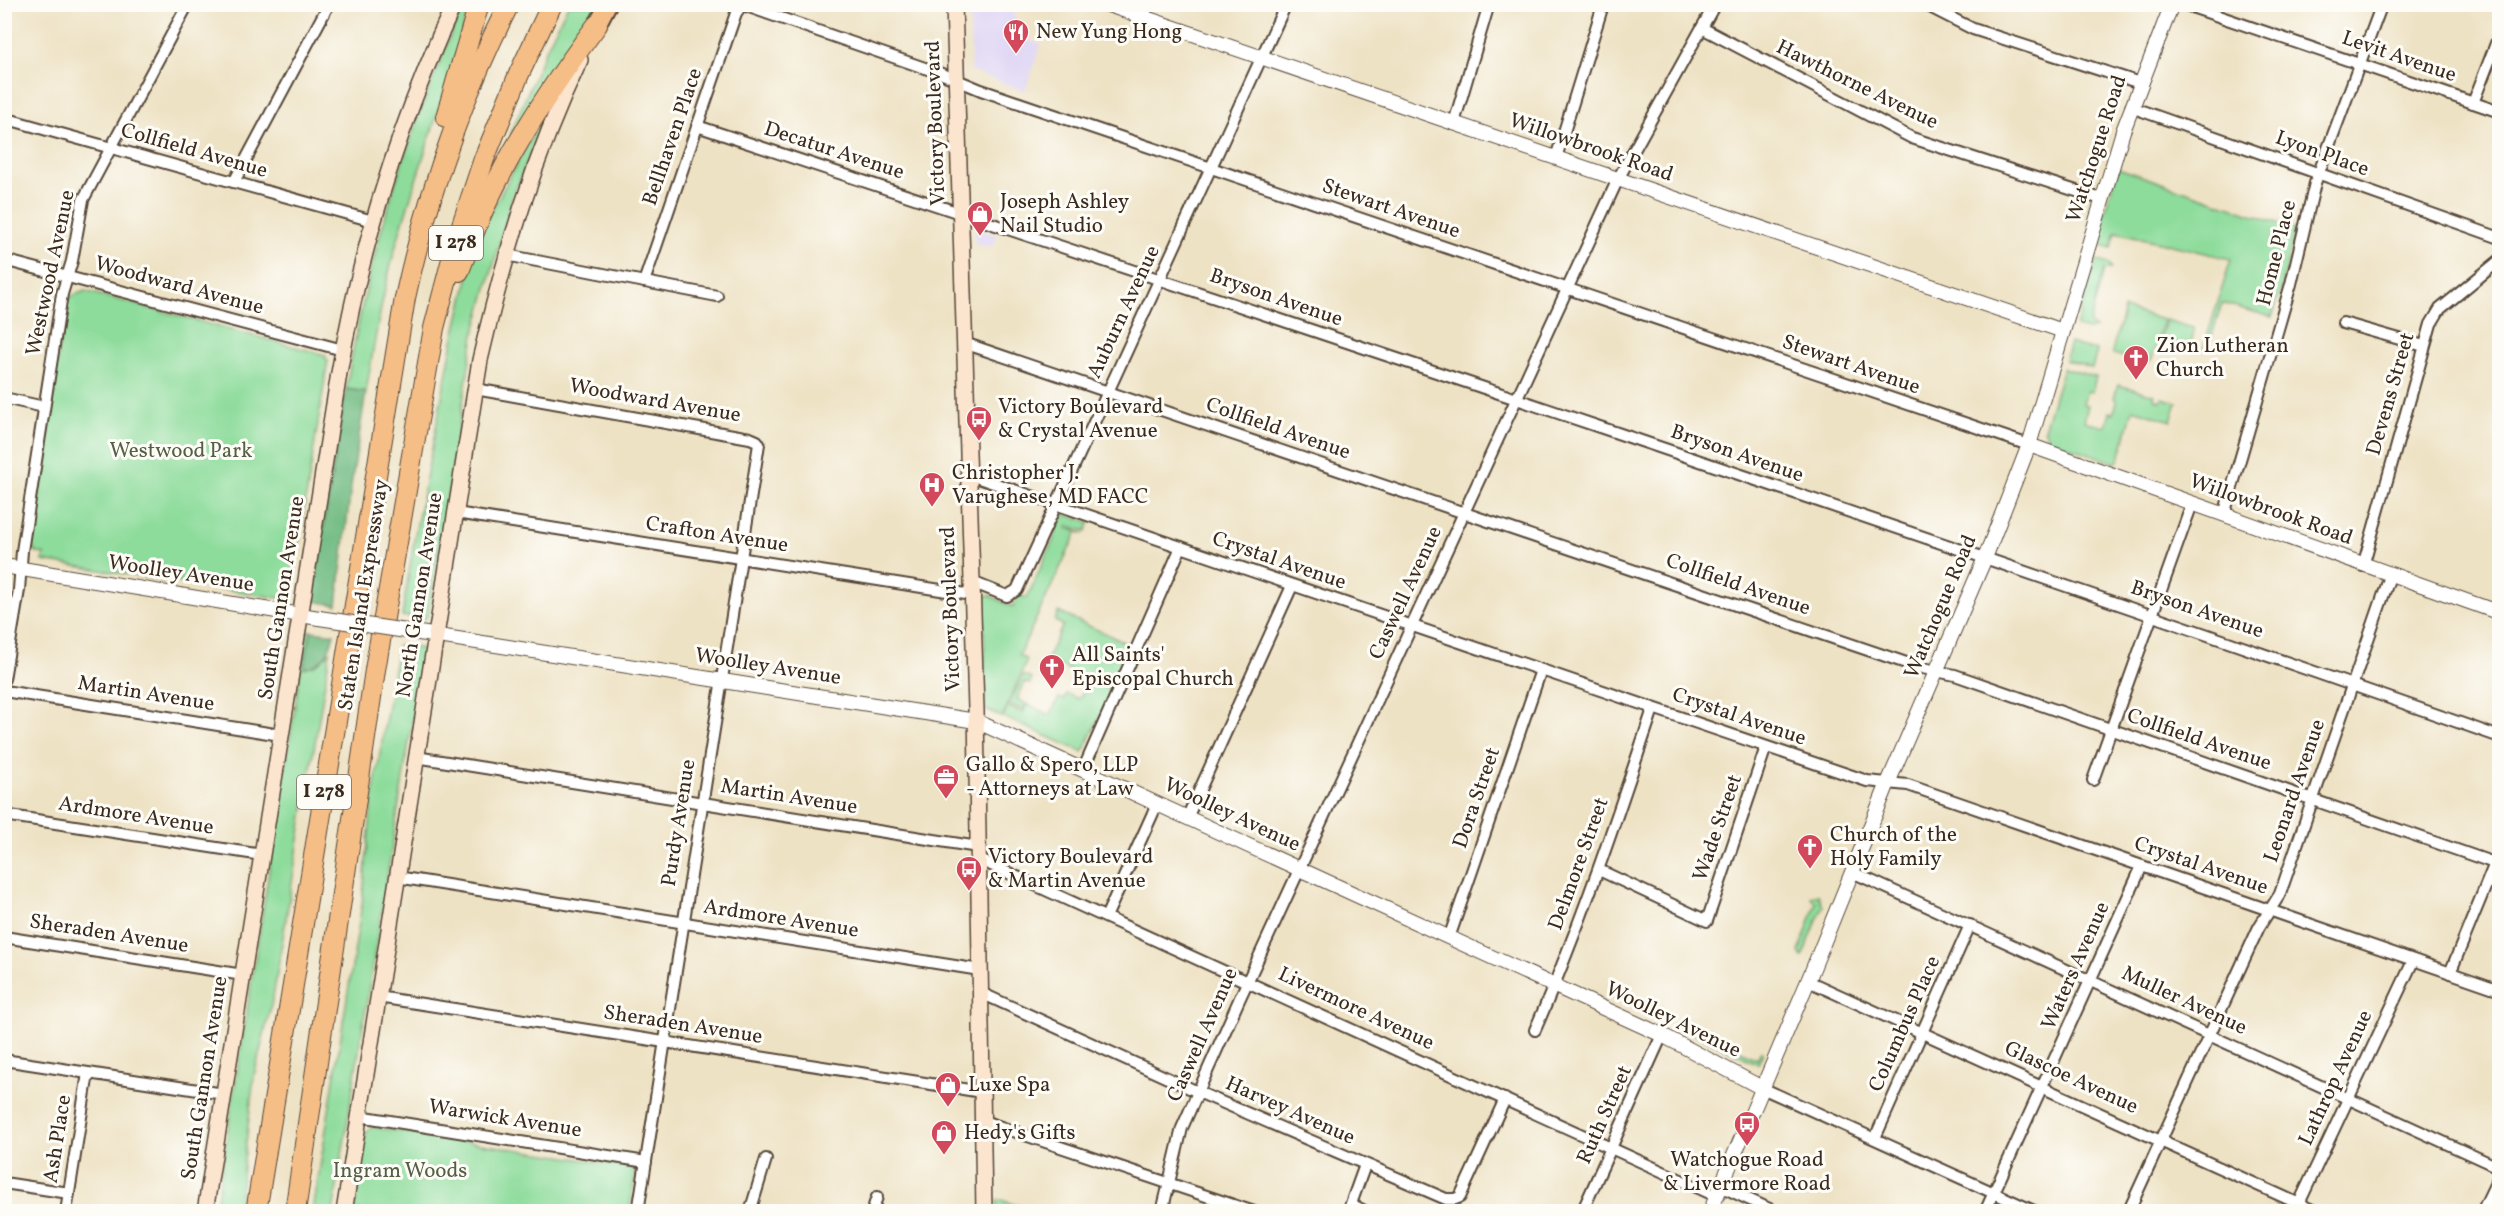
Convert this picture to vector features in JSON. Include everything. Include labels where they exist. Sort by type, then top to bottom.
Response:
[{"type":"highway","points":[[429,204],[432,163],[461,73],[479,4]]},
{"type":"highway","name":"Staten Island Expressway","points":[[256,1212],[362,570],[395,355],[411,270],[429,204],[471,88],[509,4]]},
{"type":"highway","name":"Staten Island Expressway","points":[[296,1212],[377,659],[434,328],[457,240],[484,159],[511,91],[552,4]]},
{"type":"highway","points":[[434,328],[492,191],[561,73],[597,25]]},
{"type":"highway","points":[[247,1212],[267,1143]]},
{"type":"main road","name":"South Gannon Avenue","points":[[205,1212],[343,350],[373,221],[401,132],[454,4]]},
{"type":"main road","name":"North Gannon Avenue","points":[[344,1212],[475,389],[493,303],[530,180],[550,127],[608,4]]},
{"type":"main road","name":"Victory Boulevard","points":[[954,4],[976,721],[984,1212]]},
{"type":"street","name":"Westwood Avenue","points":[[4,679],[62,294],[83,200],[188,4]]},
{"type":"street","points":[[234,182],[329,4]]},
{"type":"street","name":"Willowbrook Road","points":[[1105,4],[1146,11],[1262,58],[2063,332]]},
{"type":"street","name":"Auburn Avenue","points":[[972,589],[1007,597],[1017,590],[1286,4]]},
{"type":"street","points":[[1454,123],[1489,4]]},
{"type":"street","name":"Caswell Avenue","points":[[1162,1212],[1182,1128],[1248,981],[1618,179],[1715,4]]},
{"type":"street","points":[[1924,4],[1973,29],[2140,83]]},
{"type":"street","name":"Watchogue Road","points":[[1710,1212],[2029,446],[2101,199],[2131,107],[2172,4]]},
{"type":"street","name":"Levit Avenue","points":[[2183,4],[2499,112]]},
{"type":"street","name":"Home Place","points":[[2224,515],[2291,284],[2319,173],[2382,4]]},
{"type":"street","name":"Stewart Avenue","points":[[741,6],[750,6],[981,90],[2029,446]]},
{"type":"street","name":"Bellhaven Place","points":[[644,282],[736,13],[741,6]]},
{"type":"street","points":[[1556,158],[1603,6]]},
{"type":"street","name":"Hawthorne Avenue","points":[[1702,28],[1912,138],[2101,199]]},
{"type":"street","points":[[2473,103],[2499,33]]},
{"type":"street","name":"Lyon Place","points":[[2131,107],[2499,238]]},
{"type":"street","name":"Collfield Avenue","points":[[4,118],[373,221]]},
{"type":"street","name":"Decatur Avenue","points":[[697,126],[959,213]]},
{"type":"street","name":"Bryson Avenue","points":[[959,213],[1161,279],[2153,615],[2499,737]]},
{"type":"street","points":[[506,255],[717,296]]},
{"type":"street","name":"Woodward Avenue","points":[[4,260],[343,350]]},
{"type":"street","name":"Devens Street","points":[[2363,566],[2431,324],[2440,309],[2499,260]]},
{"type":"street","points":[[2343,323],[2424,346]]},
{"type":"street","name":"Collfield Avenue","points":[[964,343],[1906,663],[1955,675],[2497,864]]},
{"type":"street","name":"Woodward Avenue","points":[[475,389],[757,441]]},
{"type":"street","points":[[4,398],[44,407]]},
{"type":"street","name":"Purdy Avenue","points":[[638,1212],[682,923],[759,450],[757,441]]},
{"type":"street","name":"Willowbrook Road","points":[[2029,446],[2390,576],[2499,612]]},
{"type":"street","name":"Crystal Avenue","points":[[967,474],[1867,781],[1908,785],[2499,990]]},
{"type":"street","points":[[2093,780],[2192,504]]},
{"type":"street","name":"Crafton Avenue","points":[[456,513],[742,559],[972,589]]},
{"type":"street","points":[[1083,770],[1181,547]]},
{"type":"street","name":"Woolley Avenue","points":[[4,566],[976,721],[1662,1035],[1762,1088],[2036,1212]]},
{"type":"street","name":"Leonard Avenue","points":[[2130,1208],[2259,927],[2280,894],[2390,576]]},
{"type":"street","points":[[1187,818],[1292,586]]},
{"type":"street","name":"Dora Street","points":[[1449,938],[1541,670]]},
{"type":"street","name":"Martin Avenue","points":[[4,691],[281,735]]},
{"type":"street","name":"Delmore Street","points":[[1535,1030],[1555,986],[1599,870],[1653,709]]},
{"type":"street","name":"Wade Street","points":[[1599,870],[1707,921],[1766,747]]},
{"type":"street","name":"Martin Avenue","points":[[416,757],[702,803],[978,853]]},
{"type":"street","points":[[1106,916],[1157,804]]},
{"type":"street","name":"Ardmore Avenue","points":[[4,815],[262,855]]},
{"type":"street","points":[[2450,973],[2497,864],[2499,851]]},
{"type":"street","name":"Livermore Avenue","points":[[978,853],[1106,916],[1611,1148],[1776,1212]]},
{"type":"street","name":"Waters Avenue","points":[[1984,1212],[2142,866]]},
{"type":"street","name":"Muller Avenue","points":[[1852,872],[2499,1168]]},
{"type":"street","name":"Ardmore Avenue","points":[[397,877],[980,970]]},
{"type":"street","name":"Columbus Place","points":[[1875,1138],[1970,925]]},
{"type":"street","name":"Sheraden Avenue","points":[[4,937],[243,975]]},
{"type":"street","name":"Lathrop Avenue","points":[[2297,1207],[2413,961]]},
{"type":"street","name":"Glascoe Avenue","points":[[1808,981],[1924,1031],[2161,1140],[2297,1207],[2317,1212]]},
{"type":"street","name":"Harvey Avenue","points":[[981,993],[1198,1092],[1446,1199],[1460,1197],[1505,1099]]},
{"type":"street","name":"Sheraden Avenue","points":[[378,997],[982,1092]]},
{"type":"street","name":"Ruth Street","points":[[1582,1212],[1662,1035]]},
{"type":"street","points":[[4,1060],[224,1094]]},
{"type":"street","name":"Ash Place","points":[[66,1212],[88,1073]]},
{"type":"street","name":"Warwick Avenue","points":[[359,1116],[646,1162]]},
{"type":"street","points":[[983,1121],[1254,1212]]},
{"type":"street","points":[[750,1212],[766,1159]]},
{"type":"street","points":[[1365,1165],[1349,1208],[1366,1212]]},
{"type":"street","points":[[2482,1212],[2499,1174]]},
{"type":"street","points":[[4,1183],[69,1193]]},
{"type":"street","points":[[872,1212],[877,1197]]},
{"type":"shaded area","points":[[970,5],[1014,5],[1016,36],[1041,44],[1025,91],[971,71]]},
{"type":"shaded area","points":[[975,228],[997,235],[993,247],[975,244]]},
{"type":"green space","points":[[568,5],[597,5],[561,64],[512,136],[511,133],[545,51]]},
{"type":"green space","points":[[468,9],[451,70],[390,267],[366,392],[346,389],[363,304],[384,220],[426,97],[452,31]]},
{"type":"green space","points":[[552,100],[512,198],[474,335],[428,615],[425,619],[402,616],[416,529],[453,341],[473,258],[483,226]]},
{"type":"green space","points":[[2118,168],[2295,229],[2282,286],[2272,317],[2222,303],[2207,351],[2203,350],[2231,259],[2116,232],[2111,248],[2095,243]]},
{"type":"green space","points":[[2096,260],[2109,264],[2111,269],[2104,270],[2089,324],[2095,328],[2089,330],[2076,327]]},
{"type":"green space","name":"Westwood Park","points":[[85,291],[326,355],[325,358],[328,360],[290,597],[286,596],[285,599],[43,561],[44,554],[37,553],[28,544],[29,536],[33,535],[65,309],[69,297]]},
{"type":"green space","points":[[2124,309],[2164,320],[2152,359],[2146,363],[2113,354]]},
{"type":"green space","points":[[2166,320],[2193,328],[2190,347],[2166,340],[2164,344],[2159,343]]},
{"type":"green space","points":[[2070,343],[2097,351],[2092,368],[2065,360]]},
{"type":"green space","points":[[2063,368],[2096,377],[2092,392],[2087,391],[2083,404],[2088,405],[2084,421],[2106,426],[2110,412],[2114,413],[2117,401],[2114,398],[2118,385],[2155,395],[2154,399],[2161,401],[2162,398],[2177,402],[2171,421],[2133,409],[2116,463],[2049,440],[2044,429]]},
{"type":"green space","points":[[346,389],[366,392],[351,486],[337,605],[312,601]]},
{"type":"green space","points":[[341,398],[344,398],[312,601],[309,600]]},
{"type":"green space","points":[[1063,514],[1090,522],[1086,531],[1068,526],[1067,528],[1085,534],[1077,532],[1019,655],[1027,660],[1002,717],[985,709],[984,597],[989,595],[1013,607],[1019,595],[1027,598],[1056,534],[1058,520]]},
{"type":"green space","points":[[1058,612],[1133,646],[1083,752],[1003,717],[1008,706],[1023,713],[1027,704],[1050,715],[1059,698],[1064,700],[1067,694],[1079,699],[1089,681],[1110,690],[1047,659],[1063,625],[1055,621]]},
{"type":"green space","points":[[307,631],[311,631],[304,668],[319,662],[330,652],[273,997],[254,1076],[238,1210],[215,1212]]},
{"type":"green space","points":[[311,631],[334,634],[325,656],[317,664],[304,668]]},
{"type":"green space","points":[[398,645],[424,649],[333,1211],[313,1211],[362,904],[372,802]]},
{"type":"green space","points":[[1023,675],[1032,679],[1030,684],[1025,682],[1017,699],[1026,704],[1023,710],[1009,704]]},
{"type":"green space","points":[[1818,894],[1823,906],[1802,957],[1799,952],[1816,903],[1811,897]]},
{"type":"green space","points":[[1691,1028],[1757,1059],[1761,1051],[1763,1053],[1758,1064],[1689,1032]]},
{"type":"green space","name":"Ingram Woods","points":[[371,1127],[631,1167],[635,1175],[629,1211],[354,1211],[366,1133]]},
{"type":"green space","points":[[997,1200],[1001,1200],[1033,1211],[997,1211]]},
{"type":"place","name":"New Yung Hong","points":[[1016,55]]},
{"type":"place","name":"Joseph Ashley Nail Studio","points":[[980,237]]},
{"type":"place","name":"Zion Lutheran Church","points":[[2136,381]]},
{"type":"place","name":"Victory Boulevard & Crystal Avenue","points":[[979,442]]},
{"type":"place","name":"Christopher J. Varughese, MD FACC","points":[[932,508]]},
{"type":"place","name":"All Saints' Episcopal Church","points":[[1052,690]]},
{"type":"place","name":"Gallo & Spero, LLP - Attorneys at Law","points":[[946,800]]},
{"type":"place","name":"Church of the Holy Family","points":[[1810,870]]},
{"type":"place","name":"Victory Boulevard & Martin Avenue","points":[[969,892]]},
{"type":"place","name":"Luxe Spa","points":[[948,1108]]},
{"type":"place","name":"Watchogue Road & Livermore Road","points":[[1747,1147]]},
{"type":"place","name":"Hedy's Gifts","points":[[944,1156]]}]
